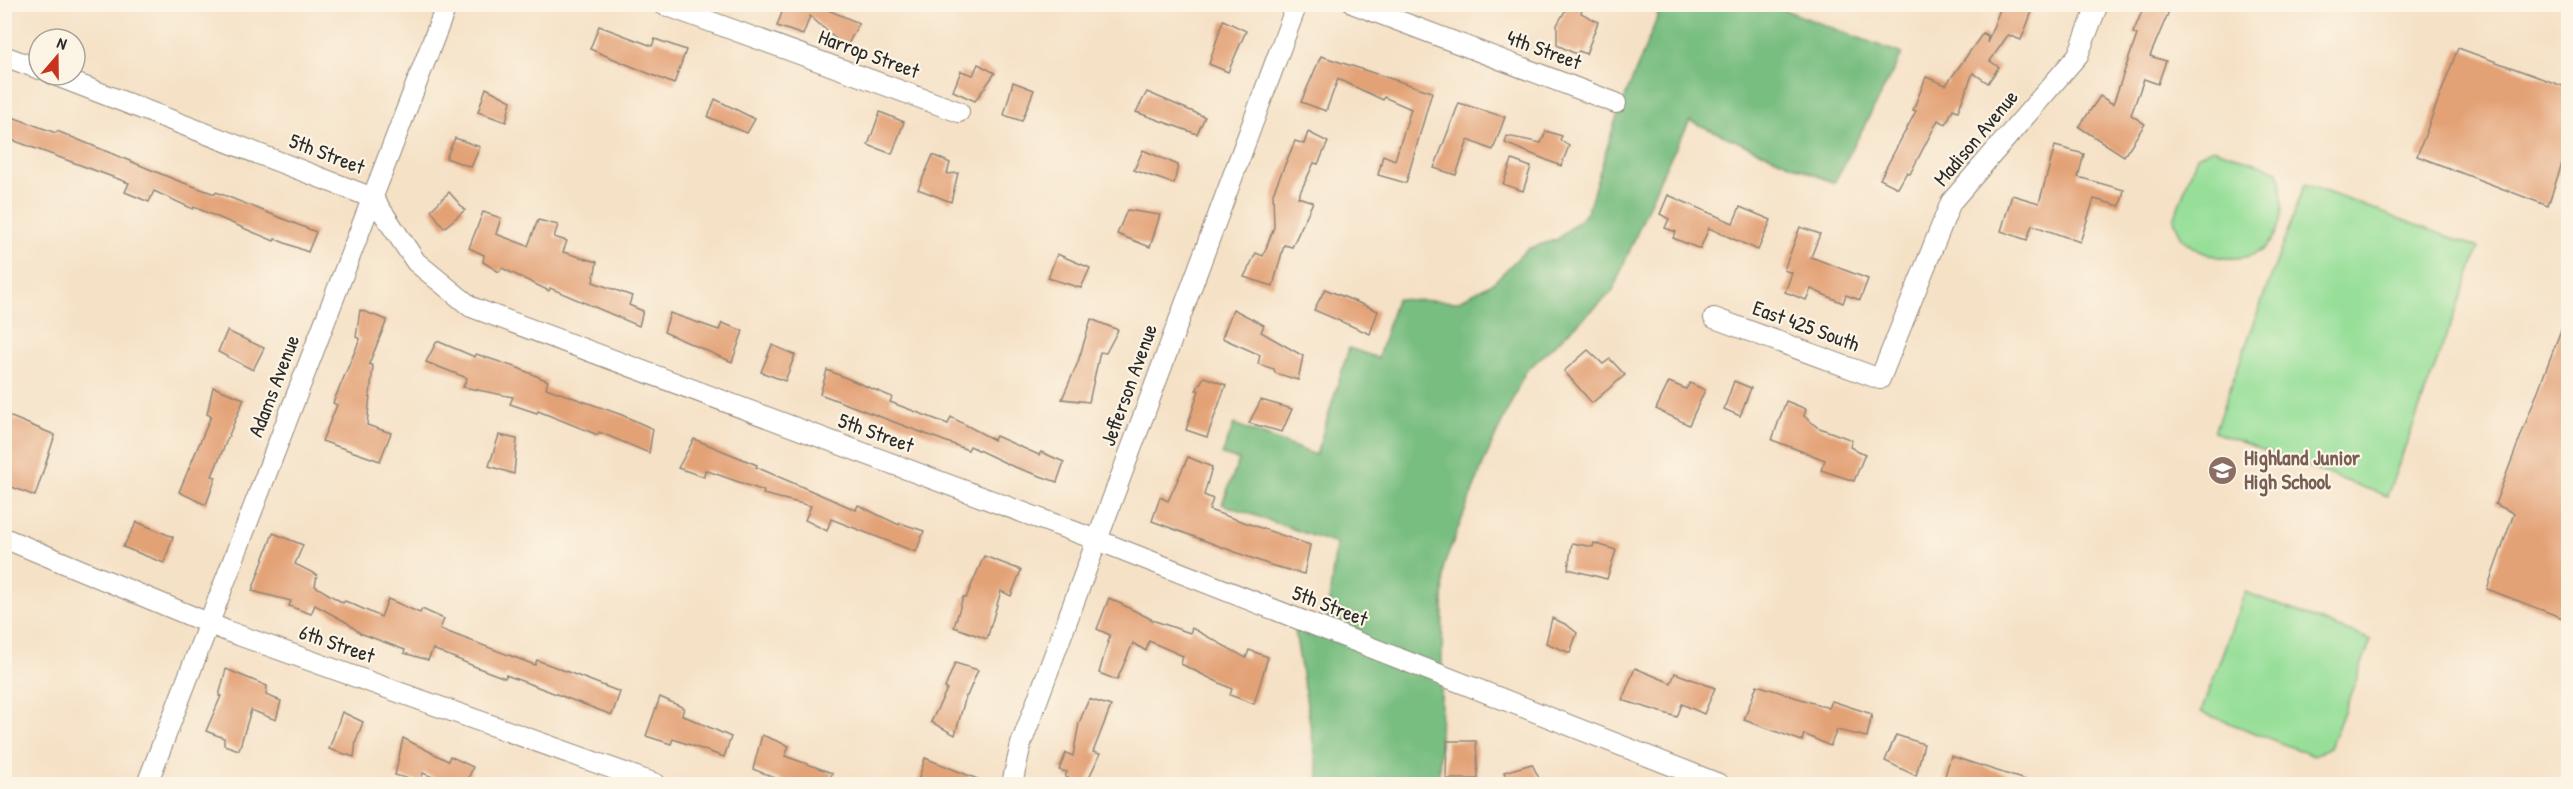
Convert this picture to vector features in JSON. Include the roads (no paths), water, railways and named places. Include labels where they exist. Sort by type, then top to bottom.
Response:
[{"type":"street","name":"Adams Avenue","points":[[147,784],[447,4]]},
{"type":"street","name":"Harrop Street","points":[[662,4],[959,112]]},
{"type":"street","name":"Jefferson Avenue","points":[[1012,784],[1021,744],[1297,4]]},
{"type":"street","name":"4th Street","points":[[1354,4],[1616,103]]},
{"type":"street","name":"Madison Avenue","points":[[1880,379],[1951,202],[2078,55],[2098,4]]},
{"type":"street","points":[[4,56],[27,65]]},
{"type":"street","name":"5th Street","points":[[85,87],[373,198],[416,262],[471,307],[1097,540],[1719,784]]},
{"type":"street","name":"East 425 South","points":[[1714,318],[1880,379]]},
{"type":"street","name":"6th Street","points":[[4,538],[209,623],[607,775],[656,784]]},
{"type":"place","name":"Highland Junior High School","points":[[2223,470]]}]
